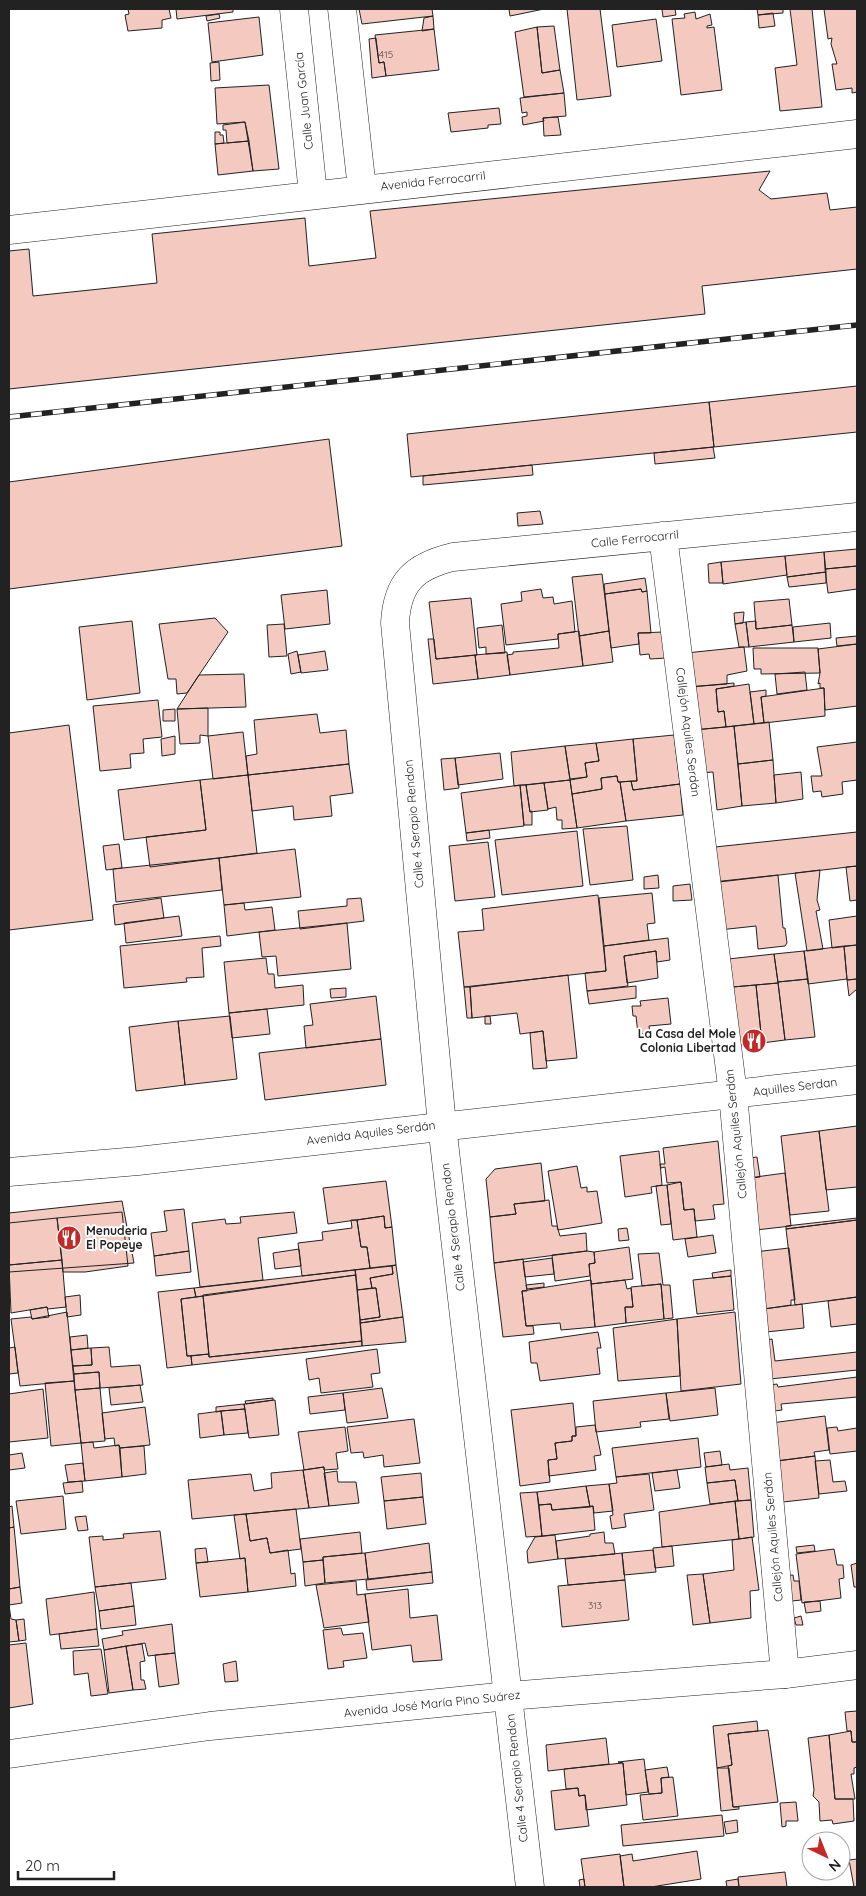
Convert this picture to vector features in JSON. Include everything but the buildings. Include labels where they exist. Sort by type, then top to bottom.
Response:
[{"type":"street","name":"Calle Juan García","points":[[294,9],[313,194]]},
{"type":"street","points":[[342,9],[362,189]]},
{"type":"street","name":"Avenida Ferrocarril","points":[[9,230],[313,194],[857,134]]},
{"type":"street","name":"Calle Ferrocarril","points":[[416,571],[431,562],[454,557],[857,517]]},
{"type":"street","name":"Callejón Aquiles Serdán","points":[[663,536],[733,1094],[785,1674]]},
{"type":"street","name":"Calle 4 Serapio Rendon","points":[[416,571],[403,587],[396,604],[395,623],[442,1125],[530,1887]]},
{"type":"street","name":"Aquilles Serdan","points":[[733,1094],[857,1080]]},
{"type":"street","name":"Avenida Aquiles Serdán","points":[[9,1172],[138,1161],[442,1125],[733,1094]]},
{"type":"street","name":"Avenida José María Pino Suárez","points":[[9,1754],[210,1726],[508,1696],[785,1674],[857,1665]]},
{"type":"railway","points":[[9,417],[857,325]]},
{"type":"place","name":"La Casa del Mole Colonia Libertad","points":[[754,1041]]},
{"type":"place","name":"Menuderia El Popeye","points":[[69,1238]]}]
